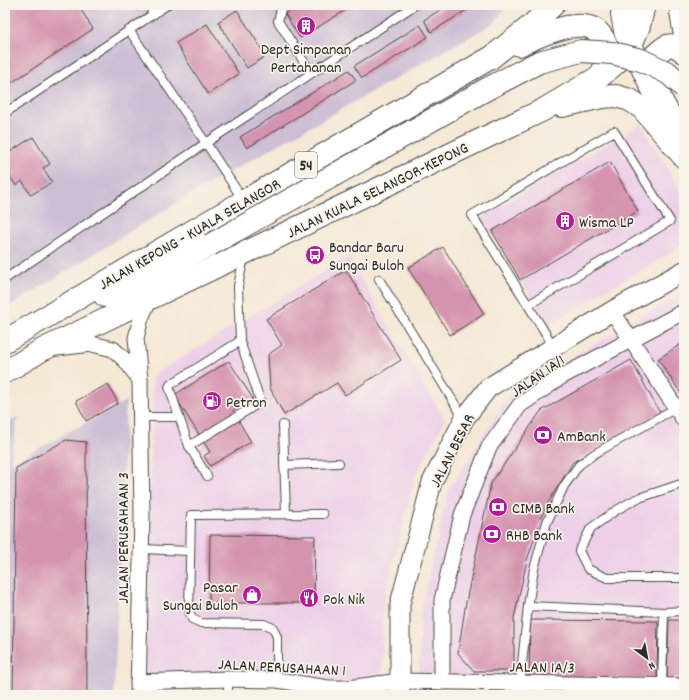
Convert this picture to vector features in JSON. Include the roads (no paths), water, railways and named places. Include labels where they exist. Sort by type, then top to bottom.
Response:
[{"type":"main road","name":"JALAN KEPONG - KUALA SELANGOR","points":[[5,342],[492,57],[533,24],[553,5]]},
{"type":"main road","points":[[623,5],[622,14],[625,31],[631,45],[652,88],[684,138]]},
{"type":"main road","points":[[602,75],[618,62],[631,45],[639,26],[644,5]]},
{"type":"main road","points":[[680,5],[684,30]]},
{"type":"main road","points":[[492,57],[539,35],[566,27],[584,26],[597,30],[606,40],[608,51],[602,75]]},
{"type":"main road","points":[[662,102],[653,76],[654,57],[668,46],[678,47],[684,52]]},
{"type":"main road","points":[[51,314],[117,292],[210,245],[485,90],[539,62],[581,51],[612,53],[641,60],[668,73],[684,87]]},
{"type":"main road","name":"JALAN KUALA SELANGOR-KEPONG","points":[[150,298],[543,110],[602,75]]},
{"type":"main road","points":[[543,110],[602,97],[616,96],[630,100],[642,108],[684,157]]},
{"type":"main road","points":[[5,372],[42,350],[150,298]]},
{"type":"street","name":"JALAN BESAR","points":[[400,688],[400,604],[432,482],[464,419],[488,388],[612,311],[684,271]]},
{"type":"street","name":"JALAN PERUSAHAAN 3","points":[[138,689],[142,515],[140,380],[136,338],[141,318],[150,298]]},
{"type":"street","points":[[612,311],[680,414]]},
{"type":"street","name":"JALAN 1A/1","points":[[442,682],[442,600],[462,515],[489,447],[520,405],[561,377],[684,312]]},
{"type":"street","points":[[42,350],[92,344],[113,350],[126,361],[140,380]]},
{"type":"street","name":"JALAN PERUSAHAAN 1","points":[[138,689],[228,679],[277,680],[348,692],[400,688]]},
{"type":"street","name":"JALAN 1A/3","points":[[400,688],[442,682],[684,686]]},
{"type":"lane","points":[[148,5],[154,14]]},
{"type":"lane","points":[[5,113],[167,5]]},
{"type":"lane","points":[[282,5],[278,21],[311,73]]},
{"type":"lane","points":[[5,279],[206,143],[415,5]]},
{"type":"lane","points":[[129,30],[244,201]]},
{"type":"lane","points":[[528,306],[670,221],[614,131],[472,215],[528,306],[554,347]]},
{"type":"lane","points":[[189,446],[259,403],[260,400],[240,342],[238,286],[245,252]]},
{"type":"lane","points":[[379,279],[464,419]]},
{"type":"lane","points":[[207,476],[189,446],[169,387],[240,342]]},
{"type":"lane","points":[[520,683],[528,606],[534,569],[547,522],[564,486],[579,465],[594,454],[680,414]]},
{"type":"lane","points":[[140,417],[178,417]]},
{"type":"lane","points":[[283,425],[286,514]]},
{"type":"lane","points":[[284,465],[339,463]]},
{"type":"lane","points":[[684,483],[636,499],[615,511],[591,528],[579,551],[588,569],[607,578],[684,578]]},
{"type":"lane","points":[[277,680],[277,637],[273,628],[264,624],[201,623],[192,619],[189,610],[191,515],[323,514]]},
{"type":"lane","points":[[141,550],[190,551]]},
{"type":"lane","points":[[528,606],[684,612]]},
{"type":"lane","points":[[662,686],[664,612]]},
{"type":"lane","points":[[228,679],[228,695]]},
{"type":"place","name":"Dept Simpanan Pertahanan","points":[[306,26]]},
{"type":"place","name":"Wisma LP","points":[[565,221]]},
{"type":"place","name":"Bandar Baru Sungai Buloh","points":[[315,255]]},
{"type":"place","name":"Petron","points":[[212,401]]},
{"type":"place","name":"AmBank","points":[[543,435]]},
{"type":"place","name":"CIMB Bank","points":[[498,507]]},
{"type":"place","name":"RHB Bank","points":[[492,534]]},
{"type":"place","name":"Pasar Sungai Buloh","points":[[252,595]]},
{"type":"place","name":"Pok Nik","points":[[309,598]]}]
